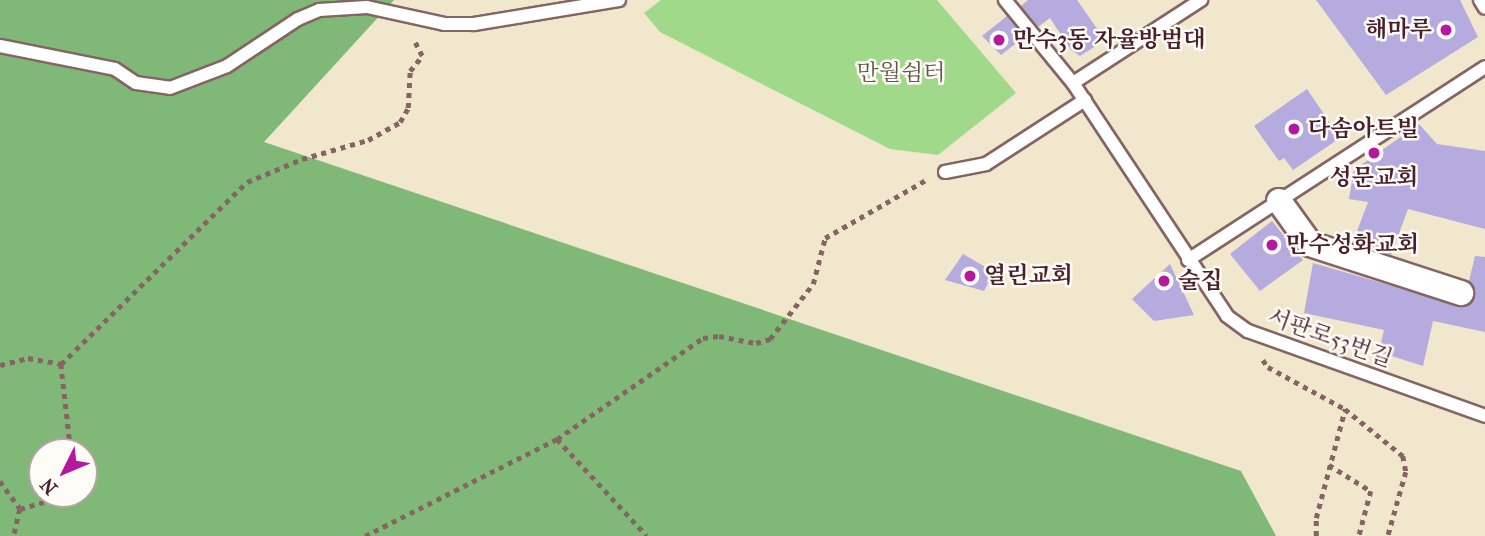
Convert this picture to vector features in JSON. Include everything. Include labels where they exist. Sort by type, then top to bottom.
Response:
[{"type":"street","points":[[1279,201],[1310,244],[1461,293]]},
{"type":"lane","points":[[0,46],[115,69],[136,83],[170,88],[227,66],[298,19],[319,10],[367,7],[444,24],[474,24],[618,0]]},
{"type":"lane","name":"서판로53번길","points":[[1005,0],[1085,100],[1227,316],[1240,325],[1485,416]]},
{"type":"lane","points":[[1073,83],[1200,0]]},
{"type":"lane","points":[[1480,0],[1485,8]]},
{"type":"lane","points":[[1188,260],[1485,67]]},
{"type":"lane","points":[[945,172],[986,164],[1085,100]]},
{"type":"path","points":[[61,364],[247,183],[302,159],[368,140],[404,118],[410,71],[422,51],[392,13]]},
{"type":"path","points":[[365,536],[557,439],[703,338],[719,336],[756,343],[770,339],[813,284],[825,238],[945,172]]},
{"type":"path","points":[[1240,325],[1268,367],[1345,410],[1406,462],[1388,536]]},
{"type":"path","points":[[0,365],[28,358],[61,364]]},
{"type":"path","points":[[61,364],[69,438]]},
{"type":"path","points":[[1316,536],[1329,465],[1345,410]]},
{"type":"path","points":[[557,439],[647,536]]},
{"type":"path","points":[[1329,465],[1371,491],[1359,536]]},
{"type":"path","points":[[0,481],[20,509],[14,536]]},
{"type":"path","points":[[20,509],[28,507]]},
{"type":"green space","points":[[0,0],[394,0],[264,142],[1241,471],[1276,536],[0,536]]},
{"type":"green space","name":"만월쉼터","points":[[661,0],[937,0],[1016,93],[938,155],[890,149],[660,32],[644,13]]},
{"type":"building","points":[[1028,0],[1077,0],[1105,40],[1080,56],[1071,50],[1050,18],[1038,27],[1021,6]]},
{"type":"building","points":[[1316,0],[1460,0],[1478,37],[1386,95]]},
{"type":"building","name":"만수3동 자율방범대","points":[[1007,16],[1024,37],[1001,55],[982,36]]},
{"type":"building","name":"다솜아트빌","points":[[1307,89],[1340,138],[1293,170],[1284,158],[1279,161],[1254,126]]},
{"type":"building","points":[[1419,124],[1437,144],[1485,151],[1485,229],[1408,209],[1391,255],[1353,242],[1368,202],[1349,199],[1354,170]]},
{"type":"building","name":"만수성화교회","points":[[1272,221],[1303,260],[1260,291],[1230,254]]},
{"type":"building","name":"열린교회","points":[[963,254],[994,272],[984,291],[945,280]]},
{"type":"building","points":[[1475,256],[1485,257],[1485,332],[1433,321],[1423,366],[1379,352],[1384,330],[1304,313],[1313,263],[1465,307],[1475,297],[1469,281]]},
{"type":"building","name":"술집","points":[[1170,264],[1194,315],[1154,321],[1132,299]]},
{"type":"place","name":"해마루","points":[[1446,30]]},
{"type":"place","name":"만수3동 자율방범대","points":[[999,40]]},
{"type":"place","name":"다솜아트빌","points":[[1294,129]]},
{"type":"place","name":"성문교회","points":[[1374,153]]},
{"type":"place","name":"만수성화교회","points":[[1272,245]]},
{"type":"place","name":"열린교회","points":[[970,276]]},
{"type":"place","name":"술집","points":[[1164,281]]}]
